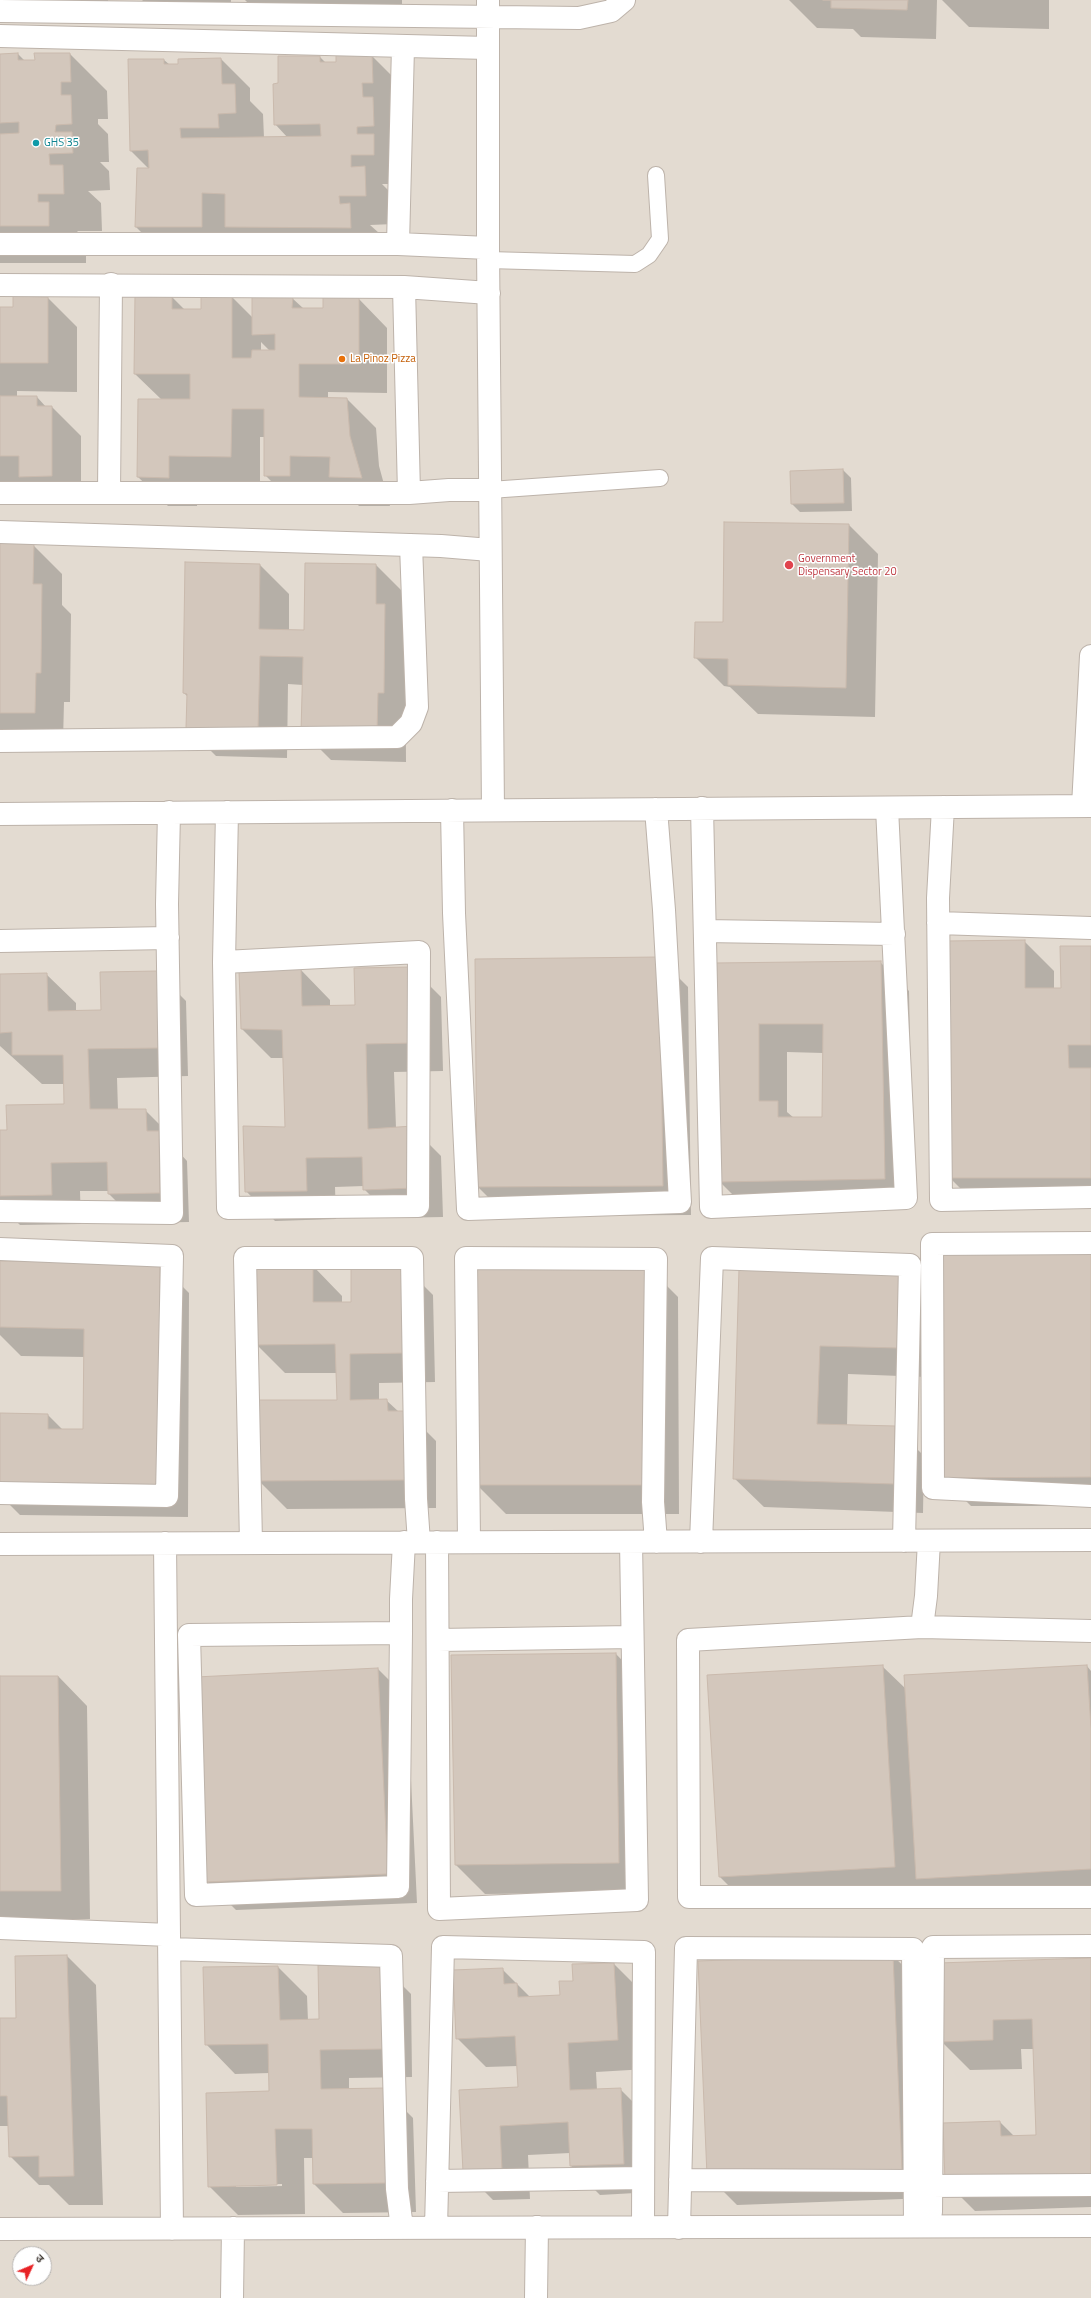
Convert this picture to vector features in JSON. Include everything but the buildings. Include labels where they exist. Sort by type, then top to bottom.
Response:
[{"type":"street","points":[[0,11],[400,7],[488,8],[579,18],[611,11],[624,0]]},
{"type":"street","points":[[488,8],[488,254],[493,810]]},
{"type":"street","points":[[0,36],[488,48]]},
{"type":"street","points":[[398,244],[403,47]]},
{"type":"street","points":[[0,244],[398,244],[488,254]]},
{"type":"street","points":[[0,285],[111,284],[404,287],[489,293]]},
{"type":"street","points":[[109,492],[111,284]]},
{"type":"street","points":[[404,287],[409,493]]},
{"type":"street","points":[[0,493],[409,493],[449,490],[490,490]]},
{"type":"street","points":[[0,532],[412,545],[490,550]]},
{"type":"street","points":[[0,741],[397,737],[411,724],[417,707],[412,545]]},
{"type":"street","points":[[0,814],[1087,806],[1091,656]]},
{"type":"street","points":[[943,807],[938,923],[941,1200],[1091,1197]]},
{"type":"street","points":[[702,808],[711,1207],[906,1198],[887,808]]},
{"type":"street","points":[[452,810],[454,913],[468,1209],[680,1202],[664,910],[656,809]]},
{"type":"street","points":[[0,1211],[172,1213],[168,938],[169,812]]},
{"type":"street","points":[[224,962],[419,952],[418,1206],[228,1208],[224,962],[227,812]]},
{"type":"street","points":[[938,923],[1091,928]]},
{"type":"street","points":[[705,931],[894,934]]},
{"type":"street","points":[[0,941],[168,938]]},
{"type":"street","points":[[1091,1243],[932,1244],[933,1488],[1091,1496]]},
{"type":"street","points":[[0,1249],[172,1256],[167,1496],[0,1493]]},
{"type":"street","points":[[251,1543],[245,1258],[412,1258],[416,1499],[420,1542],[438,1640],[440,1909],[637,1900],[631,1542]]},
{"type":"street","points":[[469,1542],[466,1258],[656,1259],[653,1502],[656,1542]]},
{"type":"street","points":[[701,1542],[712,1258],[910,1266],[904,1541]]},
{"type":"street","points":[[0,1544],[1091,1540]]},
{"type":"street","points":[[922,1627],[926,1596],[929,1541]]},
{"type":"street","points":[[400,1633],[189,1635],[196,1895],[398,1888],[400,1633],[420,1542]]},
{"type":"street","points":[[165,1543],[172,2229]]},
{"type":"street","points":[[1091,1631],[922,1627],[688,1640],[689,1897],[1091,1897]]},
{"type":"street","points":[[438,1640],[632,1637]]},
{"type":"street","points":[[0,1928],[170,1942],[391,1956],[398,2189],[402,2228]]},
{"type":"street","points":[[923,2227],[923,2183],[933,1947],[1091,1946]]},
{"type":"street","points":[[436,2228],[443,1947],[644,1952],[644,2227]]},
{"type":"street","points":[[679,2228],[686,1948],[913,1949],[923,2183]]},
{"type":"street","points":[[437,2181],[643,2178]]},
{"type":"street","points":[[680,2180],[1091,2185]]},
{"type":"street","points":[[0,2229],[1091,2226]]},
{"type":"street","points":[[536,2298],[537,2227]]},
{"type":"street","points":[[232,2298],[233,2228]]},
{"type":"lane","points":[[488,254],[635,264],[649,256],[660,240],[656,175]]},
{"type":"lane","points":[[490,490],[660,478]]},
{"type":"shaded area","points":[[0,0],[1091,0],[1091,2298],[0,2298]]},
{"type":"place","name":"GHS 35","points":[[36,143]]},
{"type":"place","name":"La Pinoz Pizza","points":[[342,359]]},
{"type":"place","name":"Government Dispensary Sector 20","points":[[789,565]]}]
